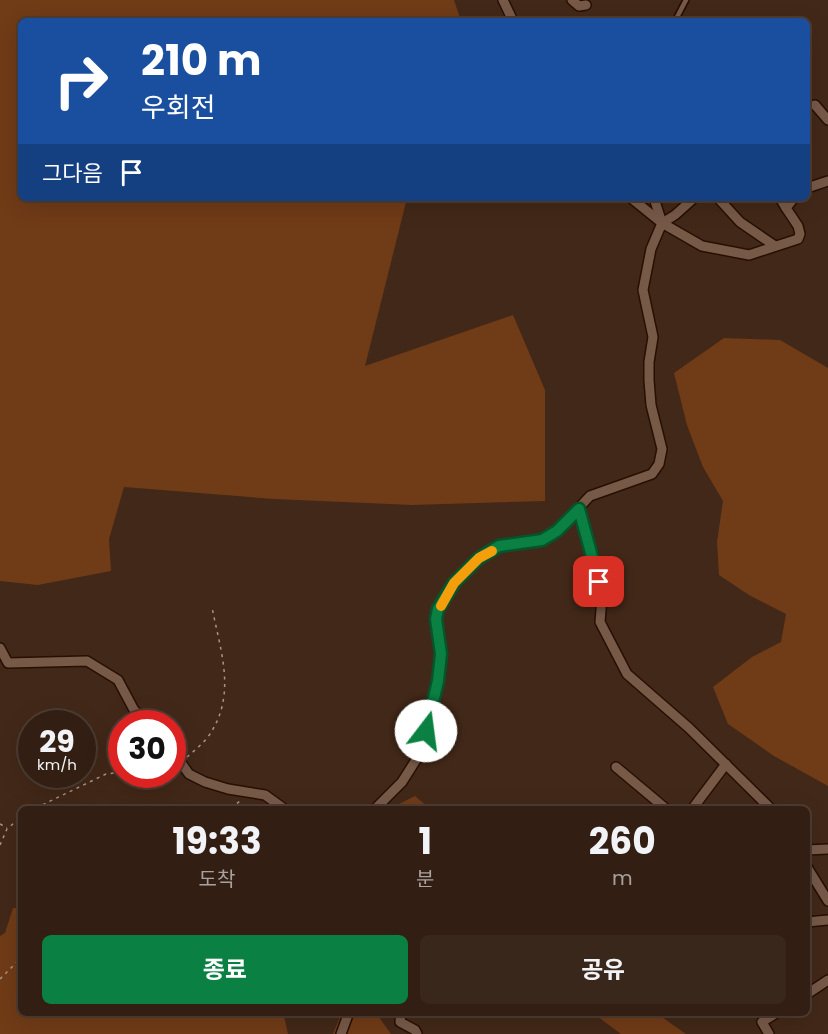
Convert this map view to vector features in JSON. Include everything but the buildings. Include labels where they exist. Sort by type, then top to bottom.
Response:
[{"type":"street","points":[[503,0],[512,18]]},
{"type":"street","points":[[572,0],[579,6],[586,5]]},
{"type":"street","points":[[815,105],[828,120]]},
{"type":"street","points":[[810,187],[827,180]]},
{"type":"street","points":[[635,201],[662,223],[702,246],[749,255],[798,239],[801,234],[798,226],[782,201]]},
{"type":"street","points":[[655,201],[662,223]]},
{"type":"street","points":[[378,806],[402,782],[421,752],[438,681],[441,654],[436,619],[438,609],[454,583],[479,558],[499,546],[542,540],[557,531],[590,495],[652,474],[659,464],[662,449],[651,405],[649,380],[653,337],[643,290],[651,249],[662,223],[691,201]]},
{"type":"street","points":[[721,201],[740,222],[775,246]]},
{"type":"street","points":[[786,208],[792,201]]},
{"type":"street","points":[[579,509],[597,568],[602,597],[600,622],[621,666],[627,674],[689,728],[768,806]]},
{"type":"street","points":[[0,648],[8,663],[87,661],[118,680],[134,710]]},
{"type":"street","points":[[694,806],[726,764]]},
{"type":"street","points":[[616,767],[663,806]]},
{"type":"street","points":[[186,770],[205,783],[265,795],[280,806]]},
{"type":"street","points":[[810,850],[828,849]]},
{"type":"street","points":[[810,872],[828,901]]},
{"type":"street","points":[[810,922],[828,920]]},
{"type":"street","points":[[810,992],[828,980]]},
{"type":"street","points":[[341,1034],[348,1016]]},
{"type":"street","points":[[401,1016],[400,1022],[417,1034]]},
{"type":"street","points":[[769,1034],[762,1022],[772,1016]]},
{"type":"lane","points":[[677,18],[686,0]]},
{"type":"path","points":[[186,759],[209,735],[224,701],[226,684],[212,607]]},
{"type":"path","points":[[40,806],[108,774]]},
{"type":"path","points":[[0,845],[7,829],[18,820]]},
{"type":"path","points":[[0,824],[7,829]]},
{"type":"path","points":[[0,979],[18,961]]},
{"type":"shaded area","points":[[0,0],[454,0],[460,18],[18,18],[18,201],[406,201],[365,366],[513,315],[545,390],[545,501],[412,505],[274,499],[124,487],[109,539],[111,571],[38,585],[0,581]]},
{"type":"shaded area","points":[[724,338],[780,340],[828,368],[828,786],[774,756],[728,724],[713,687],[752,657],[781,642],[786,614],[749,595],[719,575],[717,542],[723,501],[703,467],[687,425],[674,373]]},
{"type":"shaded area","points":[[415,796],[427,806],[395,806]]},
{"type":"shaded area","points":[[13,908],[18,908],[18,1016],[284,1016],[288,1034],[0,1034],[0,936],[5,933]]},
{"type":"shaded area","points":[[340,1016],[378,1016],[391,1034],[333,1034]]},
{"type":"shaded area","points":[[597,1016],[660,1016],[686,1034],[621,1034]]},
{"type":"slow traffic","points":[[441,606],[454,583],[479,558],[492,551]]},
{"type":"route","points":[[426,731],[438,681],[441,654],[436,619],[438,609],[454,583],[479,558],[499,546],[542,540],[557,531],[579,509],[599,582]]}]
